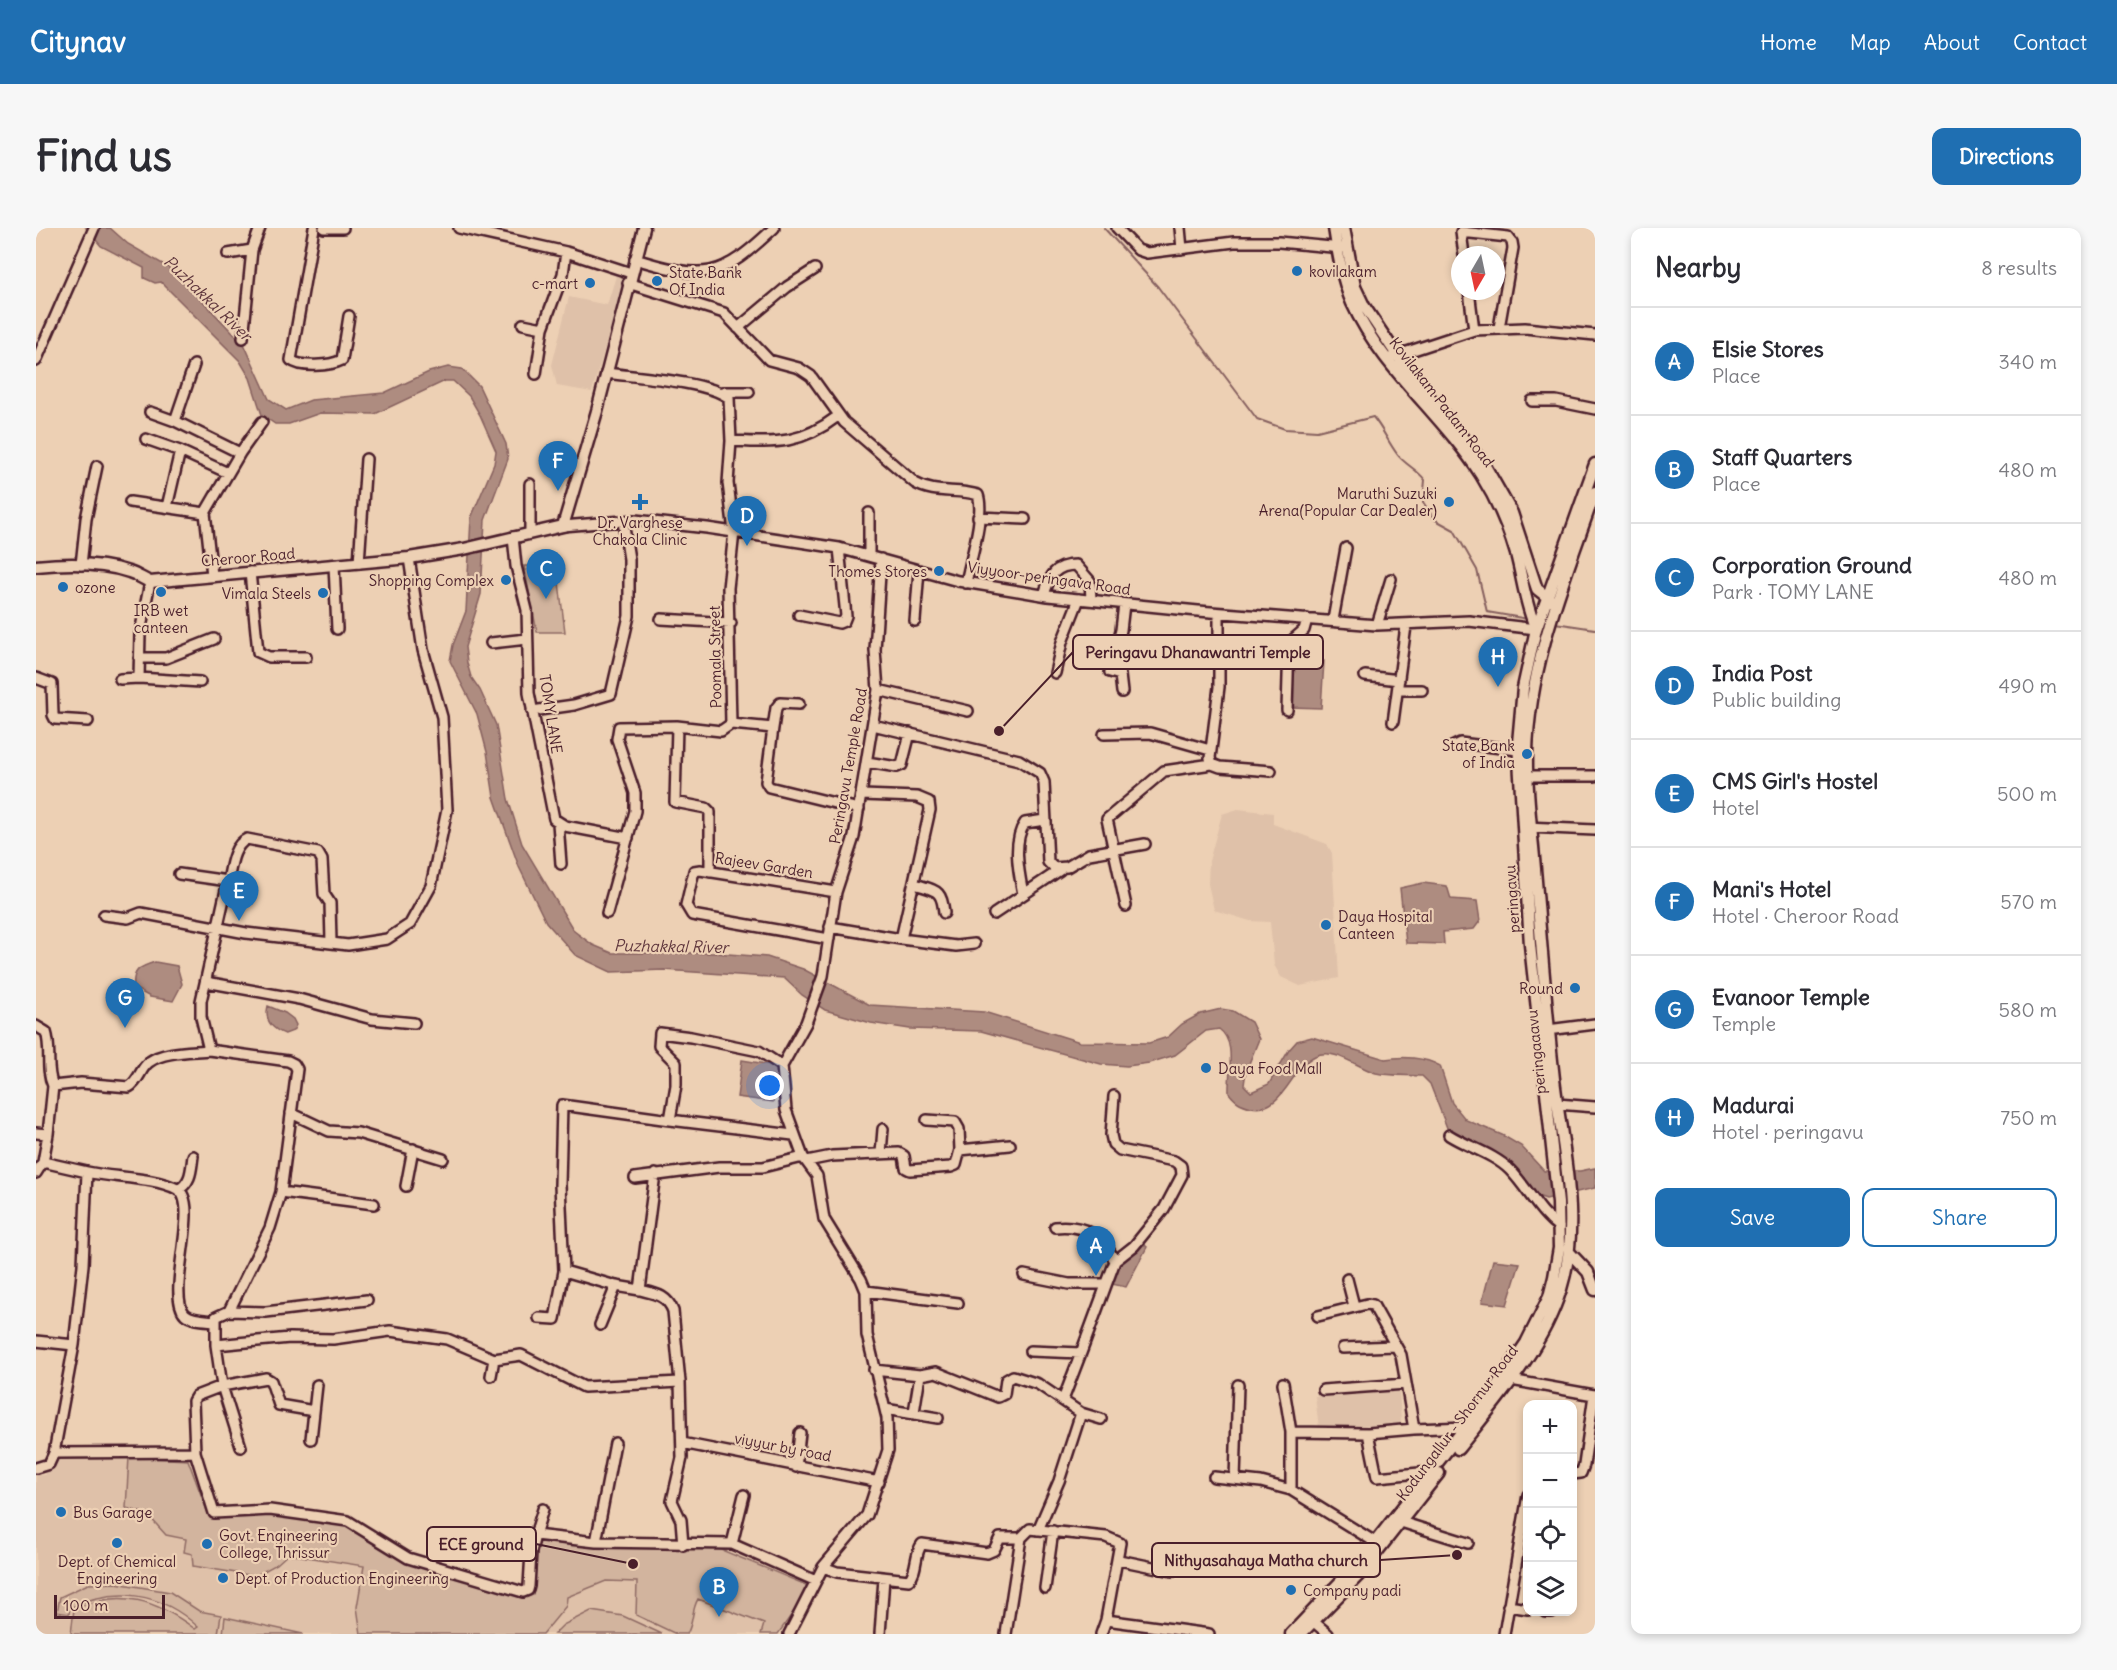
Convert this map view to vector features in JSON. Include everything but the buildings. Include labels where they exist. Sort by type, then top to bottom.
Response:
[{"type":"main road","points":[[513,537],[563,526],[644,228]]},
{"type":"main road","name":"Kovilakam Padam Road","points":[[1334,228],[1355,287],[1392,357],[1463,449],[1498,505],[1535,622]]},
{"type":"main road","name":"Kovilakam Padam Road","points":[[1342,248],[1344,228]]},
{"type":"main road","name":"Kovilakam Padam Road","points":[[1392,357],[1456,426],[1497,485],[1512,513],[1533,581],[1545,597]]},
{"type":"main road","name":"peringavu","points":[[1565,1202],[1554,1167],[1530,945],[1527,827],[1518,750],[1523,688],[1535,622],[1595,464]]},
{"type":"main road","points":[[1527,827],[1527,776],[1532,700],[1549,627],[1595,492]]},
{"type":"main road","name":"Cheroor Road","points":[[36,566],[81,565],[130,572],[150,582],[213,574],[410,558],[464,549],[513,537]]},
{"type":"main road","points":[[1545,597],[1557,602]]},
{"type":"main road","points":[[1535,622],[1549,627]]},
{"type":"main road","name":"peringaaavu","points":[[1527,827],[1548,1030],[1566,1165],[1565,1202]]},
{"type":"main road","name":"Kodungallur - Shornur Road","points":[[1291,1634],[1326,1599],[1375,1542],[1508,1371],[1549,1297],[1564,1252],[1559,1227],[1565,1202]]},
{"type":"main road","name":"Kodungallur - Shornur Road","points":[[1301,1634],[1358,1576],[1511,1380],[1557,1301],[1564,1252],[1565,1202]]},
{"type":"main road","points":[[1564,1252],[1588,1272],[1595,1290]]},
{"type":"street","points":[[243,338],[252,250],[260,228]]},
{"type":"street","points":[[314,228],[291,360],[299,364],[336,363],[342,360],[350,316]]},
{"type":"street","points":[[324,228],[343,228]]},
{"type":"street","points":[[459,228],[566,252],[629,278],[669,298],[724,313],[769,360],[799,368],[810,376],[838,416],[924,488],[978,495],[978,517],[966,583]]},
{"type":"street","points":[[635,259],[670,270],[705,274],[747,253],[774,228]]},
{"type":"street","points":[[1117,228],[1138,250],[1147,253],[1234,242],[1279,242],[1342,248]]},
{"type":"street","points":[[1180,228],[1182,249]]},
{"type":"street","points":[[1463,246],[1461,230],[1508,237],[1512,242],[1499,328]]},
{"type":"street","points":[[36,361],[92,232]]},
{"type":"street","points":[[228,254],[252,250]]},
{"type":"street","points":[[536,374],[543,328],[563,274],[566,252]]},
{"type":"street","points":[[738,328],[787,287],[815,269]]},
{"type":"street","points":[[1470,300],[1474,330]]},
{"type":"street","points":[[523,324],[543,328]]},
{"type":"street","points":[[1392,357],[1474,330],[1499,328],[1567,330],[1595,335]]},
{"type":"street","points":[[175,421],[194,365]]},
{"type":"street","points":[[606,373],[676,382],[722,392],[749,392]]},
{"type":"street","name":"Poomala Street","points":[[607,913],[635,811],[635,793],[617,739],[619,727],[677,726],[721,731],[731,724],[728,670],[730,623],[728,588],[734,532],[728,483],[731,441],[729,398],[722,392]]},
{"type":"street","points":[[1532,401],[1556,401],[1595,409]]},
{"type":"street","points":[[150,412],[175,421],[240,453]]},
{"type":"street","points":[[731,441],[789,441],[817,432],[838,416]]},
{"type":"street","points":[[213,574],[206,513],[240,453],[262,422]]},
{"type":"street","points":[[146,439],[180,451],[228,473]]},
{"type":"street","points":[[167,507],[180,451]]},
{"type":"street","points":[[359,563],[366,459]]},
{"type":"street","points":[[81,565],[86,519],[97,466]]},
{"type":"street","points":[[530,484],[530,533]]},
{"type":"street","points":[[130,502],[206,513]]},
{"type":"street","points":[[869,513],[869,556]]},
{"type":"street","points":[[978,517],[1025,519]]},
{"type":"street","points":[[532,711],[574,705],[612,694],[629,616],[628,559],[623,521]]},
{"type":"street","name":"Viyyoor-peringava Road","points":[[563,526],[623,521],[734,532],[839,548],[966,583],[1124,604],[1377,625],[1406,626],[1469,621],[1535,622]]},
{"type":"street","name":"TOMY LANE","points":[[513,537],[527,610],[532,711],[554,819],[558,824],[561,864]]},
{"type":"street","points":[[799,615],[839,623],[844,621],[846,616],[844,585],[839,548]]},
{"type":"street","points":[[1333,620],[1346,548]]},
{"type":"street","points":[[104,915],[129,918],[141,913],[276,937],[348,945],[387,939],[410,924],[431,886],[447,810],[442,717],[423,650],[410,558]]},
{"type":"street","name":"Peringavu Temple Road","points":[[782,1066],[812,1009],[823,976],[836,892],[854,837],[878,690],[874,650],[881,559]]},
{"type":"street","points":[[334,565],[337,629]]},
{"type":"street","points":[[1044,595],[1049,578],[1055,570],[1063,565],[1076,565],[1090,581],[1091,600]]},
{"type":"street","points":[[915,621],[919,570]]},
{"type":"street","points":[[250,572],[258,652],[269,657],[306,657]]},
{"type":"street","points":[[1377,625],[1391,579]]},
{"type":"street","points":[[140,678],[140,633],[150,582]]},
{"type":"street","points":[[1055,673],[1062,642],[1079,599]]},
{"type":"street","points":[[1122,692],[1120,675],[1110,672],[1121,630],[1124,604]]},
{"type":"street","points":[[1212,764],[1210,750],[1219,687],[1219,613]]},
{"type":"street","points":[[661,619],[730,623]]},
{"type":"street","points":[[1287,710],[1289,643],[1304,630],[1307,619]]},
{"type":"street","points":[[1393,722],[1406,626]]},
{"type":"street","points":[[139,658],[166,658],[214,639]]},
{"type":"street","points":[[491,643],[527,639]]},
{"type":"street","points":[[1365,676],[1422,690]]},
{"type":"street","points":[[36,678],[52,684],[52,715],[55,719],[88,721]]},
{"type":"street","points":[[120,679],[200,682]]},
{"type":"street","points":[[878,690],[968,711]]},
{"type":"street","points":[[799,704],[780,703],[776,708],[766,782],[769,787],[859,809]]},
{"type":"street","points":[[731,724],[773,728]]},
{"type":"street","points":[[873,724],[1019,760],[1033,767],[1044,782],[1048,862],[1060,870]]},
{"type":"street","points":[[677,726],[675,802],[706,808],[710,812],[710,872]]},
{"type":"street","points":[[867,762],[897,767],[902,765],[910,733]]},
{"type":"street","points":[[1104,734],[1150,733],[1210,750]]},
{"type":"street","points":[[1452,747],[1460,743],[1518,750]]},
{"type":"street","points":[[1126,906],[1107,819],[1164,771],[1212,764],[1271,771]]},
{"type":"street","points":[[1527,776],[1595,776]]},
{"type":"street","points":[[862,795],[917,797],[929,802],[930,810],[915,884],[901,939]]},
{"type":"street","points":[[1023,894],[1019,866],[1020,830],[1025,823],[1045,820]]},
{"type":"street","points":[[558,824],[628,838]]},
{"type":"street","points":[[1527,827],[1595,830]]},
{"type":"street","points":[[209,1050],[201,1017],[201,1001],[228,881],[240,842],[247,839],[318,853],[322,860],[324,894],[330,903],[331,942]]},
{"type":"street","points":[[994,914],[1060,870],[1089,854],[1145,844]]},
{"type":"street","name":"Rajeev Garden","points":[[829,939],[692,915],[686,905],[694,871],[836,892]]},
{"type":"street","points":[[179,874],[228,881]]},
{"type":"street","points":[[915,884],[939,892],[944,913]]},
{"type":"street","points":[[830,927],[956,946],[974,944]]},
{"type":"street","points":[[206,982],[299,999],[372,1019],[414,1023]]},
{"type":"street","points":[[1548,1030],[1595,1024]]},
{"type":"street","points":[[36,1026],[46,1032],[49,1041],[49,1076],[53,1086],[48,1134],[42,1162],[36,1173]]},
{"type":"street","points":[[670,1120],[676,1063],[659,1046],[660,1033],[759,1051],[782,1066],[783,1097],[793,1135],[817,1176],[824,1219],[866,1291],[866,1327],[874,1370],[885,1409],[888,1450],[867,1515],[823,1567],[789,1634]]},
{"type":"street","points":[[53,1086],[81,1083],[129,1088],[135,1083],[147,1063],[159,1057],[209,1050],[294,1064],[297,1069],[281,1192],[270,1228],[229,1311]]},
{"type":"street","points":[[1063,1400],[1104,1284],[1115,1262],[1134,1246],[1164,1209],[1182,1175],[1181,1166],[1174,1161],[1120,1150],[1113,1144],[1111,1135],[1114,1096]]},
{"type":"street","points":[[1557,1104],[1595,1107]]},
{"type":"street","points":[[539,1318],[555,1319],[564,1271],[560,1190],[562,1105],[793,1135]]},
{"type":"street","points":[[291,1113],[328,1131],[358,1132],[443,1158]]},
{"type":"street","points":[[634,1178],[719,1167],[763,1167],[805,1159],[881,1154],[903,1154],[906,1168],[910,1170],[956,1165],[960,1150],[955,1122],[927,1120]]},
{"type":"street","points":[[881,1154],[884,1129]]},
{"type":"street","points":[[36,1133],[48,1134]]},
{"type":"street","points":[[1449,1136],[1471,1149],[1499,1160],[1512,1172],[1539,1209],[1559,1227]]},
{"type":"street","points":[[960,1150],[1010,1145]]},
{"type":"street","points":[[406,1186],[413,1149]]},
{"type":"street","points":[[42,1162],[178,1190],[186,1186],[190,1177],[193,1156]]},
{"type":"street","points":[[36,1468],[49,1464],[54,1453],[74,1345],[83,1265],[87,1172]]},
{"type":"street","points":[[640,1290],[655,1174]]},
{"type":"street","points":[[178,1190],[186,1202],[181,1271],[182,1309],[186,1315],[193,1318],[215,1321]]},
{"type":"street","points":[[281,1192],[374,1204]]},
{"type":"street","points":[[1055,1227],[1071,1226],[1091,1231],[1106,1244],[1115,1262]]},
{"type":"street","points":[[564,1271],[616,1286],[661,1295],[670,1302],[674,1311],[680,1382],[682,1458],[672,1501],[681,1520],[683,1545]]},
{"type":"street","points":[[1024,1275],[1069,1284],[1104,1284]]},
{"type":"street","points":[[1347,1279],[1354,1306]]},
{"type":"street","points":[[600,1325],[616,1286]]},
{"type":"street","points":[[866,1291],[958,1303]]},
{"type":"street","points":[[241,1447],[222,1386],[215,1321],[219,1313],[266,1312],[367,1300]]},
{"type":"street","points":[[1318,1316],[1354,1306],[1372,1305],[1401,1355],[1409,1414],[1414,1429]]},
{"type":"street","points":[[216,1345],[290,1338],[333,1338],[390,1331],[447,1339],[494,1359],[513,1355],[530,1358],[584,1387],[680,1382]]},
{"type":"street","points":[[36,1341],[74,1345]]},
{"type":"street","points":[[1344,1348],[1395,1346]]},
{"type":"street","points":[[1030,1351],[1081,1353]]},
{"type":"street","points":[[491,1376],[494,1359]]},
{"type":"street","points":[[874,1370],[920,1375],[936,1372],[998,1397],[1004,1394],[1009,1377],[1013,1377],[1038,1384],[1081,1413],[1101,1419]]},
{"type":"street","points":[[914,1412],[920,1375]]},
{"type":"street","points":[[314,1411],[279,1405],[271,1381],[266,1378],[222,1386],[196,1396],[193,1401],[195,1452],[214,1513],[270,1510],[348,1521],[408,1558],[523,1592],[528,1590],[529,1586],[531,1552],[543,1509]]},
{"type":"street","points":[[1511,1380],[1594,1395],[1584,1465],[1581,1473],[1577,1473]]},
{"type":"street","points":[[1283,1383],[1291,1432],[1291,1490]]},
{"type":"street","points":[[1323,1390],[1406,1384]]},
{"type":"street","points":[[311,1439],[317,1385]]},
{"type":"street","points":[[1235,1479],[1238,1385]]},
{"type":"street","points":[[885,1409],[914,1412],[938,1418]]},
{"type":"street","points":[[1038,1530],[1059,1481],[1081,1413]]},
{"type":"street","points":[[1291,1432],[1368,1433],[1466,1427]]},
{"type":"street","points":[[795,1467],[800,1433]]},
{"type":"street","points":[[1368,1433],[1377,1477],[1430,1472]]},
{"type":"street","points":[[596,1542],[615,1443]]},
{"type":"street","name":"viyyur by road","points":[[682,1443],[879,1482]]},
{"type":"street","points":[[54,1453],[195,1452]]},
{"type":"street","points":[[1214,1478],[1261,1482],[1291,1490],[1375,1542]]},
{"type":"street","points":[[732,1544],[744,1495]]},
{"type":"street","points":[[1504,1634],[1525,1508]]},
{"type":"street","points":[[1401,1522],[1468,1543]]},
{"type":"street","points":[[1006,1634],[1021,1538],[1030,1529],[1117,1540],[1121,1548],[1119,1560],[1101,1634]]},
{"type":"street","points":[[1045,1588],[1053,1531]]},
{"type":"street","points":[[535,1535],[596,1542],[732,1544],[816,1581]]},
{"type":"street","points":[[823,1567],[837,1572],[909,1580],[913,1575],[922,1544],[987,1553],[994,1550],[1000,1538],[1021,1538]]},
{"type":"street","points":[[1119,1560],[1172,1571]]},
{"type":"street","points":[[880,1634],[884,1578]]},
{"type":"street","points":[[1508,1606],[1523,1608]]},
{"type":"street","points":[[1106,1620],[1209,1634]]},
{"type":"street","points":[[1314,1622],[1328,1634]]},
{"type":"shaded area","points":[[86,228],[110,228],[128,244],[168,267],[245,346],[269,399],[286,410],[311,400],[384,393],[429,372],[448,367],[462,369],[479,386],[506,444],[508,459],[485,520],[481,594],[465,647],[467,663],[471,677],[480,690],[496,725],[508,799],[522,844],[574,931],[593,945],[612,953],[715,953],[767,957],[803,969],[870,1005],[984,1012],[1080,1042],[1149,1043],[1168,1037],[1182,1024],[1200,1014],[1221,1009],[1233,1011],[1251,1022],[1259,1039],[1246,1071],[1244,1085],[1251,1092],[1269,1084],[1297,1041],[1312,1037],[1385,1059],[1420,1059],[1440,1066],[1452,1103],[1466,1120],[1502,1135],[1521,1146],[1544,1171],[1580,1171],[1595,1168],[1595,1188],[1546,1199],[1532,1194],[1512,1167],[1449,1133],[1430,1084],[1422,1076],[1376,1073],[1330,1054],[1315,1056],[1307,1062],[1271,1104],[1251,1107],[1238,1102],[1229,1093],[1230,1049],[1225,1035],[1219,1029],[1206,1031],[1175,1055],[1149,1063],[1127,1066],[1101,1064],[981,1031],[910,1029],[871,1023],[825,1010],[802,995],[784,978],[664,970],[611,972],[575,955],[546,922],[519,867],[494,797],[487,752],[477,714],[450,661],[453,645],[466,611],[471,518],[494,464],[496,451],[469,396],[453,381],[445,381],[375,414],[320,413],[289,424],[275,424],[262,415],[250,378],[240,361],[161,282],[155,283],[144,278],[144,268],[101,246]]},
{"type":"shaded area","points":[[616,276],[625,279],[592,392],[557,386],[552,365],[569,297],[607,305]]},
{"type":"shaded area","points":[[524,566],[557,566],[565,632],[537,632]]},
{"type":"shaded area","points":[[1324,661],[1321,708],[1291,707],[1288,662]]},
{"type":"shaded area","points":[[1238,809],[1273,813],[1273,824],[1327,844],[1332,853],[1339,978],[1300,986],[1281,977],[1274,965],[1270,922],[1250,921],[1214,910],[1208,884],[1209,861],[1222,814]]},
{"type":"shaded area","points":[[1423,883],[1447,886],[1451,899],[1477,901],[1480,921],[1474,929],[1443,932],[1444,944],[1406,943],[1400,888]]},
{"type":"shaded area","points":[[155,962],[177,966],[182,984],[173,1001],[150,997],[134,988],[134,977],[138,970]]},
{"type":"shaded area","points":[[268,1006],[293,1019],[296,1025],[293,1031],[285,1034],[270,1024],[267,1016]]},
{"type":"shaded area","points":[[742,1060],[778,1066],[773,1102],[737,1097]]},
{"type":"shaded area","points":[[1140,1241],[1147,1247],[1126,1287],[1107,1283],[1116,1263]]},
{"type":"shaded area","points":[[1493,1260],[1520,1263],[1507,1305],[1482,1302]]},
{"type":"shaded area","points":[[1399,1389],[1401,1423],[1319,1428],[1315,1396]]},
{"type":"shaded area","name":"Govt. Engineering College, Thrissur","points":[[65,1454],[188,1460],[209,1516],[274,1515],[408,1562],[525,1598],[533,1595],[535,1542],[717,1548],[778,1634],[36,1634],[36,1475],[44,1475],[57,1458]]},
{"type":"shaded area","points":[[129,1457],[188,1460],[209,1516],[274,1515],[346,1523],[408,1562],[525,1598],[533,1595],[535,1542],[539,1537],[717,1548],[811,1587],[778,1634],[761,1634],[764,1624],[698,1599],[687,1634],[676,1634],[636,1615],[637,1582],[606,1581],[567,1597],[566,1606],[543,1634],[361,1634],[357,1607],[364,1566],[288,1554],[277,1564],[255,1576],[193,1566],[192,1554],[184,1552],[186,1539],[166,1535],[147,1514],[126,1508]]},
{"type":"shaded area","points":[[116,1583],[170,1592],[199,1611],[221,1615],[218,1634],[71,1634],[74,1609],[107,1599],[123,1598],[152,1604],[195,1629],[198,1627],[169,1606],[137,1596],[104,1597],[70,1608],[69,1614],[57,1612],[60,1597],[88,1584]]},
{"type":"shaded area","points":[[591,1611],[623,1616],[662,1634],[554,1634],[563,1625]]},
{"type":"shaded area","points":[[225,1617],[303,1634],[223,1634]]},
{"type":"waterway","points":[[1104,228],[1158,287],[1257,419],[1285,429],[1317,431],[1373,417],[1400,458],[1425,480],[1423,502],[1434,519],[1454,530],[1477,570],[1487,612],[1528,619]]},
{"type":"waterway","points":[[1555,623],[1595,629]]},
{"type":"place","name":"kovilakam","points":[[1297,271]]},
{"type":"place","name":"State Bank Of India","points":[[657,281]]},
{"type":"place","name":"c-mart","points":[[590,283]]},
{"type":"place","name":"Mani's Hotel","points":[[558,491]]},
{"type":"place","name":"Dr. Varghese Chakola Clinic","points":[[640,502]]},
{"type":"place","name":"Maruthi Suzuki Arena(Popular Car Dealer)","points":[[1449,502]]},
{"type":"place","name":"India Post","points":[[747,546]]},
{"type":"place","name":"Thomes Stores","points":[[939,571]]},
{"type":"place","name":"Shopping Complex","points":[[506,580]]},
{"type":"place","name":"ozone","points":[[63,587]]},
{"type":"place","name":"IRB wet canteen","points":[[161,592]]},
{"type":"place","name":"Vimala Steels","points":[[323,593]]},
{"type":"place","name":"Corporation Ground","points":[[546,599]]},
{"type":"place","name":"Madurai","points":[[1498,687]]},
{"type":"place","name":"Peringavu Dhanawantri Temple","points":[[999,731]]},
{"type":"place","name":"State Bank of India","points":[[1527,754]]},
{"type":"place","name":"CMS Girl's Hostel","points":[[239,921]]},
{"type":"place","name":"Daya Hospital Canteen","points":[[1326,925]]},
{"type":"place","name":"Round","points":[[1575,988]]},
{"type":"place","name":"Evanoor Temple","points":[[125,1028]]},
{"type":"place","name":"Daya Food Mall","points":[[1206,1068]]},
{"type":"place","name":"Elsie Stores","points":[[1096,1276]]},
{"type":"place","name":"Bus Garage","points":[[61,1512]]},
{"type":"place","name":"Dept. of Chemical Engineering","points":[[117,1543]]},
{"type":"place","name":"Govt. Engineering College, Thrissur","points":[[207,1544]]},
{"type":"place","name":"Nithyasahaya Matha church","points":[[1457,1555]]},
{"type":"place","name":"ECE ground","points":[[633,1564]]},
{"type":"place","name":"Dept. of Production Engineering","points":[[223,1578]]},
{"type":"place","name":"Company padi","points":[[1291,1590]]},
{"type":"place","name":"Staff Quarters","points":[[719,1617]]},
{"type":"water label","name":"Puzhakkal River","points":[[208,298]]},
{"type":"water label","name":"Puzhakkal River","points":[[671,946]]}]
